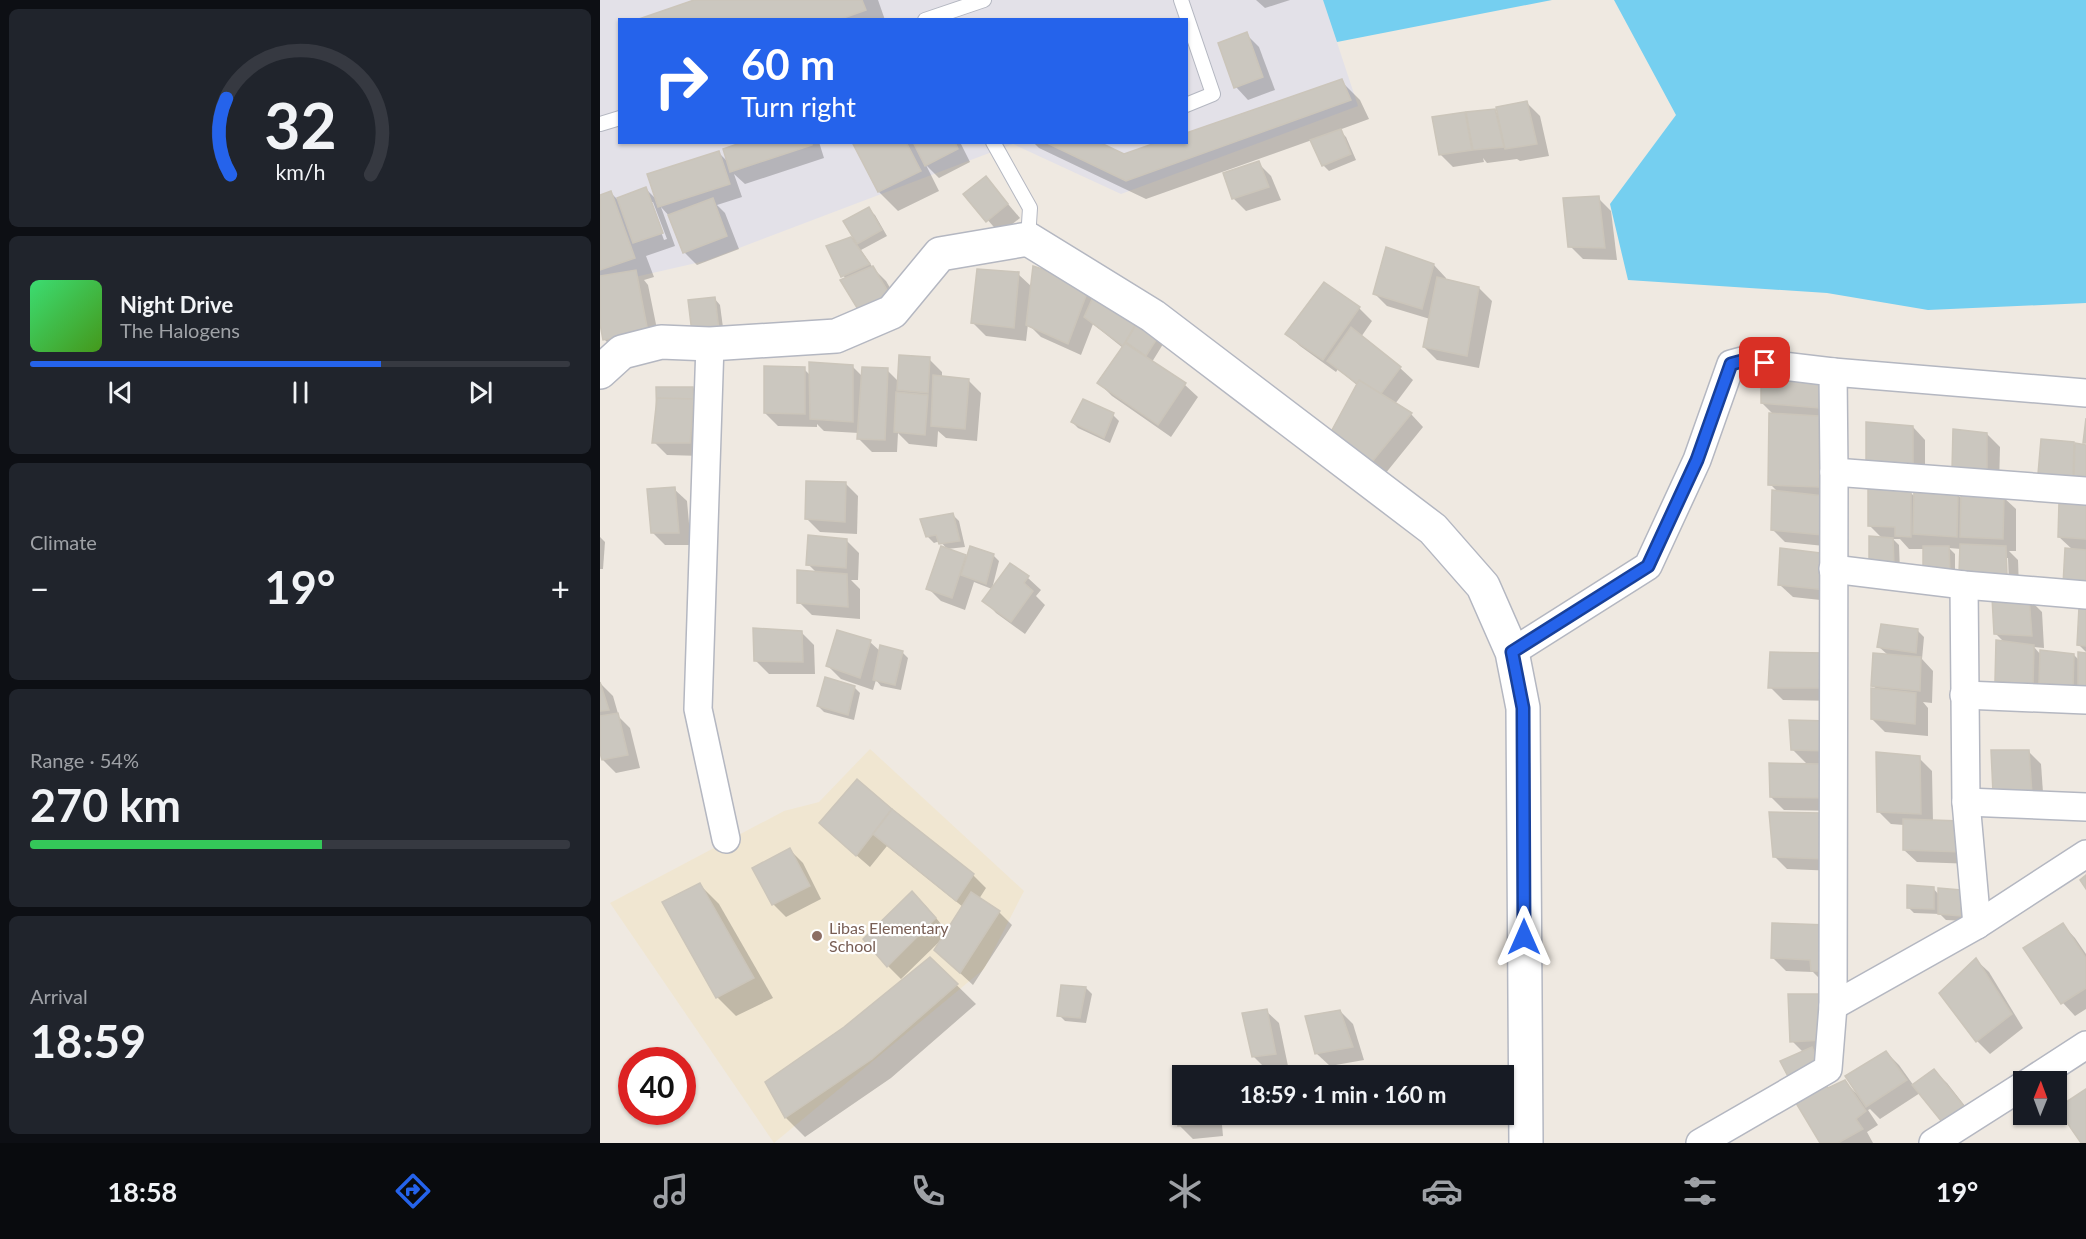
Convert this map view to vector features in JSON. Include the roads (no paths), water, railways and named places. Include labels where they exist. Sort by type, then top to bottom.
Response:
[{"type":"street","points":[[600,372],[622,352],[661,342],[710,344],[836,336],[892,312],[940,254],[1028,239],[1153,316],[1433,529],[1483,586],[1512,652],[1523,708],[1526,1143]]},
{"type":"street","points":[[710,344],[698,709],[726,839]]},
{"type":"street","points":[[1512,652],[1648,566],[1697,460],[1731,364],[1742,361],[1833,372],[2086,393]]},
{"type":"street","points":[[1700,1143],[1828,1069],[1833,1006],[1833,372]]},
{"type":"street","points":[[1834,472],[2086,491]]},
{"type":"street","points":[[1833,569],[1964,585],[2086,595]]},
{"type":"street","points":[[1964,585],[1966,802],[1977,925]]},
{"type":"street","points":[[1965,695],[2086,700]]},
{"type":"street","points":[[1966,802],[2086,807]]},
{"type":"street","points":[[1833,1006],[1977,925],[2086,854]]},
{"type":"street","points":[[2046,1071],[2086,1045]]},
{"type":"street","points":[[1934,1143],[2013,1092]]},
{"type":"lane","points":[[934,18],[984,0]]},
{"type":"lane","points":[[1181,0],[1187,18]]},
{"type":"lane","points":[[1188,21],[1213,94],[1188,104]]},
{"type":"lane","points":[[600,124],[618,119]]},
{"type":"lane","points":[[994,144],[1030,208],[1028,239]]},
{"type":"water","points":[[1323,0],[1552,0],[1337,42]]},
{"type":"water","points":[[1614,0],[2086,0],[2086,303],[1928,310],[1827,293],[1628,280],[1610,204],[1676,115]]},
{"type":"place","name":"Libas Elementary School","points":[[817,936]]}]
